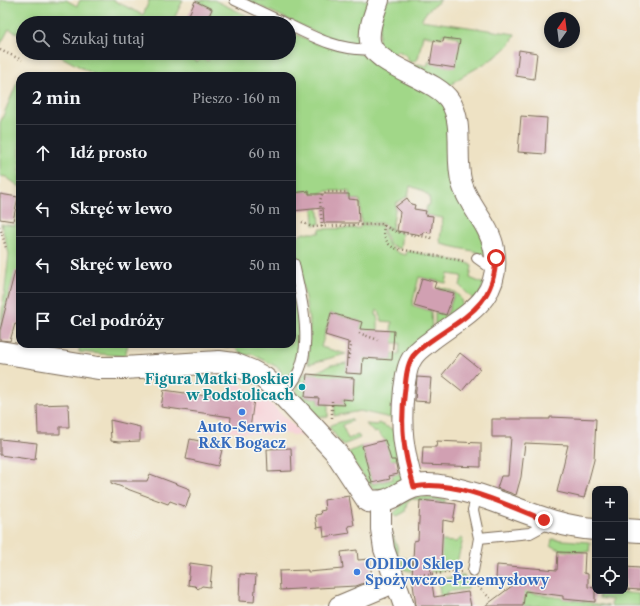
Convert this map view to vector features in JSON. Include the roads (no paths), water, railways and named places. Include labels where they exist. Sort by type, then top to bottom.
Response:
[{"type":"street","points":[[379,0],[371,29],[370,41],[373,49],[397,67],[437,88],[444,94],[454,108],[458,132],[459,170],[462,186],[486,228],[494,247],[495,271],[487,296],[477,307],[420,348],[408,365],[402,428],[406,459],[414,487]]},
{"type":"street","points":[[0,352],[98,368],[124,368],[219,362],[234,364],[264,378],[282,394],[335,451],[365,498],[368,500],[381,501],[397,497],[414,487],[424,485],[446,487],[477,494],[544,520],[569,526],[592,529]]},
{"type":"street","points":[[381,501],[381,529],[384,549],[401,579],[404,606]]},
{"type":"street","points":[[628,530],[640,531]]},
{"type":"street","points":[[340,606],[401,579]]},
{"type":"lane","points":[[235,0],[269,16]]},
{"type":"lane","points":[[296,28],[341,47],[359,50],[373,49]]},
{"type":"lane","points":[[472,260],[495,271]]},
{"type":"lane","points":[[282,394],[304,369],[305,319],[296,274]]},
{"type":"lane","points":[[473,571],[479,538],[473,510],[477,494]]},
{"type":"lane","points":[[479,538],[530,533],[543,526],[544,520]]},
{"type":"place","name":"Figura Matki Boskiej w Podstolicach","points":[[302,387]]},
{"type":"place","name":"Auto-Serwis R&K Bogacz","points":[[242,412]]},
{"type":"place","name":"ODIDO Sklep Spożywczo-Przemysłowy","points":[[357,572]]}]
